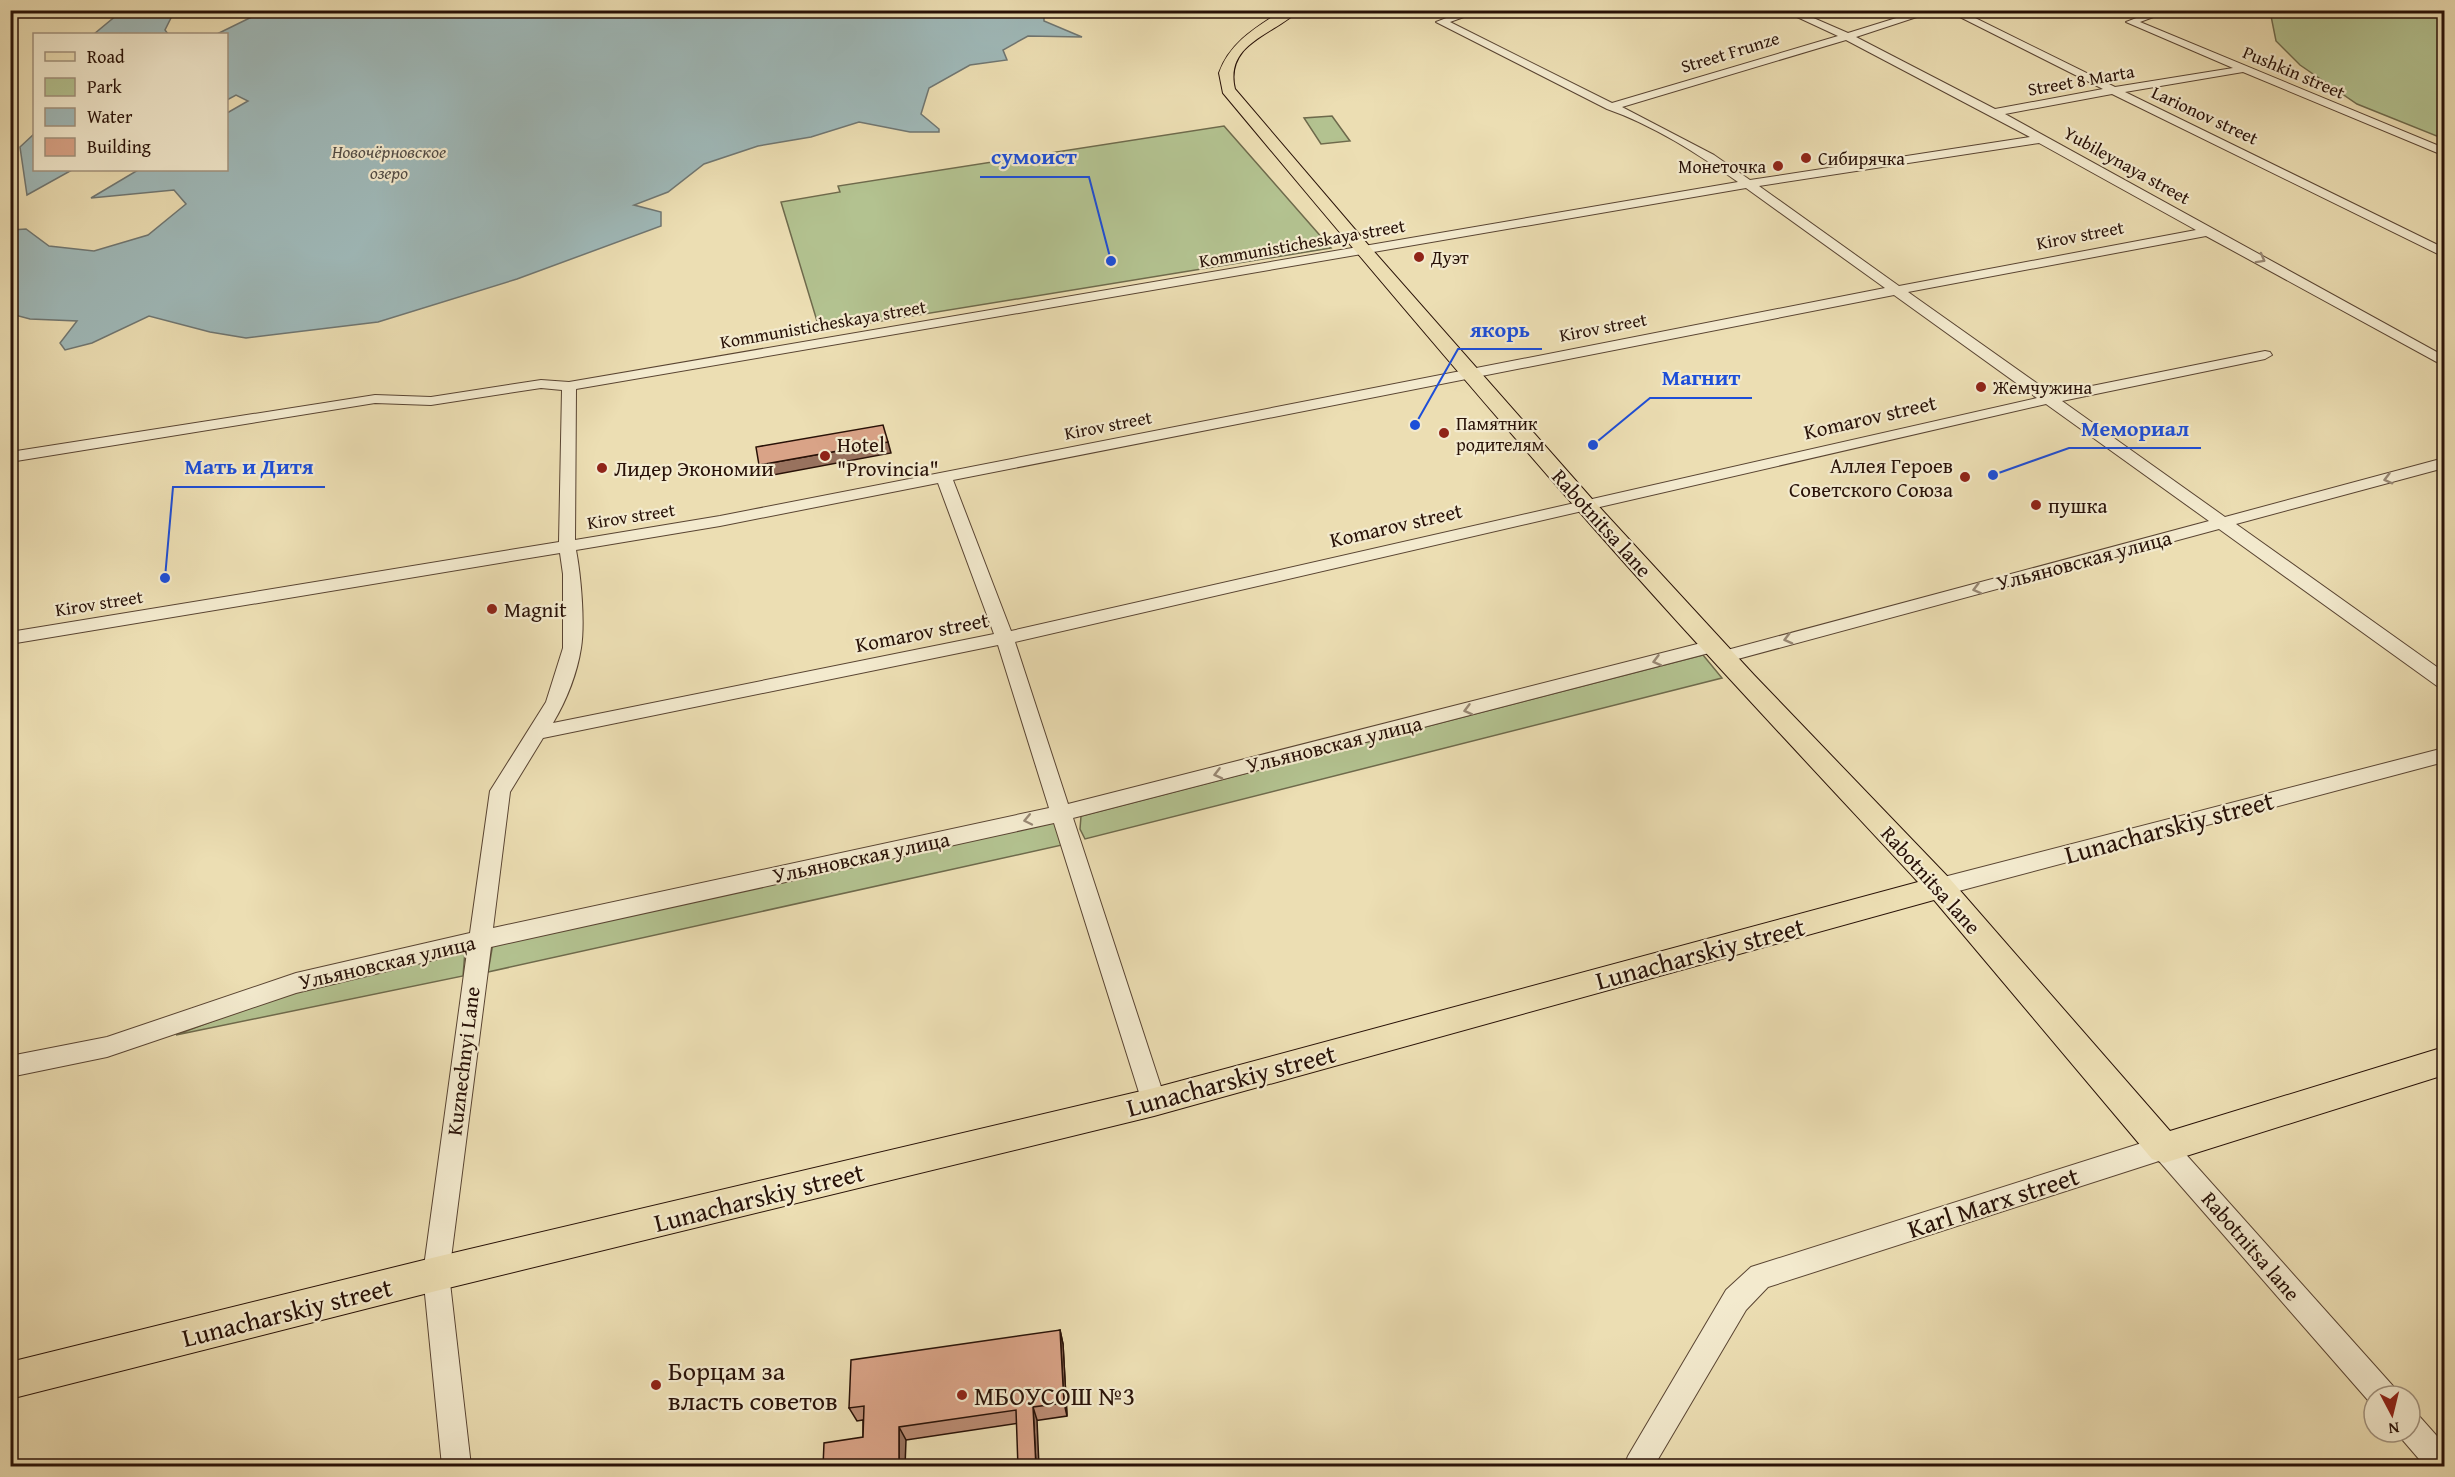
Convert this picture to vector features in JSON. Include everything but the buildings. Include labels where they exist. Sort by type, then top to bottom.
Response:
[{"type":"main road","name":"Rabotnitsa lane","points":[[1293,10],[1250,38],[1234,54],[1225,73],[1228,90],[1364,251],[1584,504],[1718,651],[1940,887],[2164,1148]]},
{"type":"main road","name":"Lunacharskiy street","points":[[10,1381],[436,1274],[1154,1102],[1940,887]]},
{"type":"main road","name":"Karl Marx street","points":[[2164,1148],[2445,1061]]},
{"type":"street","points":[[1479,10],[1441,22],[1629,113],[1710,157],[2445,681]]},
{"type":"street","name":"Yubileynaya street","points":[[1786,10],[1845,35],[1994,113],[2445,362]]},
{"type":"street","name":"Street Frunze","points":[[1611,106],[1934,10]]},
{"type":"street","name":"Larionov street","points":[[1950,10],[2109,91],[2238,150],[2445,254]]},
{"type":"street","name":"Pushkin street","points":[[2168,10],[2131,22],[2445,152]]},
{"type":"street","name":"Street 8 Marta","points":[[1994,113],[2109,91],[2245,69]]},
{"type":"street","points":[[1629,113],[1640,97]]},
{"type":"street","name":"Kommunisticheskaya street","points":[[10,457],[375,399],[431,401],[541,384],[569,386],[1749,184],[2041,139]]},
{"type":"street","name":"Kirov street","points":[[10,638],[720,521],[1896,290],[2210,231]]},
{"type":"street","name":"Komarov street","points":[[535,733],[1005,638],[2050,399],[2265,355]]},
{"type":"street","name":"Kuznechnyi Lane","points":[[457,1467],[436,1274],[500,792],[555,703],[572,648],[572,574],[567,546],[569,386]]},
{"type":"street","name":"Ульяновская улица","points":[[10,1067],[107,1047],[296,983],[479,940],[1062,813],[1718,651],[2225,523],[2445,464]]},
{"type":"street","points":[[945,477],[1005,638],[1154,1102]]},
{"type":"street","name":"Lunacharskiy street","points":[[1940,887],[2445,755]]},
{"type":"street","name":"Rabotnitsa lane","points":[[2164,1148],[2372,1384]]},
{"type":"street","name":"Karl Marx street","points":[[1638,1467],[1736,1300],[1760,1276],[2164,1148]]},
{"type":"street","points":[[2422,1440],[2445,1466]]},
{"type":"green space","points":[[2290,11],[2444,11],[2444,139],[2357,104],[2300,65],[2276,41],[2271,16]]},
{"type":"green space","points":[[1332,116],[1350,141],[1321,144],[1304,118]]},
{"type":"green space","points":[[1224,126],[1331,248],[820,331],[781,202],[840,192],[838,186]]},
{"type":"green space","points":[[1703,655],[1722,678],[1085,839],[1080,829],[1081,816]]},
{"type":"green space","points":[[1054,819],[1062,845],[488,972],[493,943]]},
{"type":"green space","points":[[465,951],[463,976],[176,1035],[294,990]]},
{"type":"water","points":[[132,10],[182,11],[174,12],[165,30],[167,33],[95,33],[117,15]]},
{"type":"water","name":"Новочёрновское озеро","points":[[1044,10],[1044,21],[1082,37],[1028,36],[1003,50],[1007,60],[970,65],[929,88],[921,114],[939,129],[939,132],[910,132],[859,122],[811,137],[758,146],[704,164],[668,192],[634,205],[661,212],[661,226],[517,279],[378,322],[246,338],[210,332],[149,316],[92,343],[65,350],[60,343],[77,321],[30,319],[11,314],[11,230],[26,229],[49,246],[94,251],[148,235],[186,204],[174,190],[91,198],[136,171],[228,171],[228,112],[248,101],[236,95],[228,99],[228,33],[219,33],[262,12]]},
{"type":"water","points":[[33,135],[33,171],[70,171],[27,195],[20,147]]},
{"type":"place","name":"Сибирячка","points":[[1806,158]]},
{"type":"place","name":"Монеточка","points":[[1778,166]]},
{"type":"place","name":"Дуэт","points":[[1419,257]]},
{"type":"place","name":"сумоист","points":[[1111,261]]},
{"type":"place","name":"Жемчужина","points":[[1981,387]]},
{"type":"place","name":"якорь","points":[[1415,425]]},
{"type":"place","name":"Памятник родителям","points":[[1444,433]]},
{"type":"place","name":"Магнит","points":[[1593,445]]},
{"type":"place","name":"Hotel \"Provincia\"","points":[[825,456]]},
{"type":"place","name":"Лидер Экономии","points":[[602,468]]},
{"type":"place","name":"Мемориал","points":[[1993,475]]},
{"type":"place","name":"Аллея Героев Советского Союза","points":[[1965,477]]},
{"type":"place","name":"пушка","points":[[2036,505]]},
{"type":"place","name":"Мать и Дитя","points":[[165,578]]},
{"type":"place","name":"Magnit","points":[[492,609]]},
{"type":"place","name":"Борцам за власть советов","points":[[656,1385]]},
{"type":"place","name":"МБОУСОШ №3","points":[[962,1395]]}]
